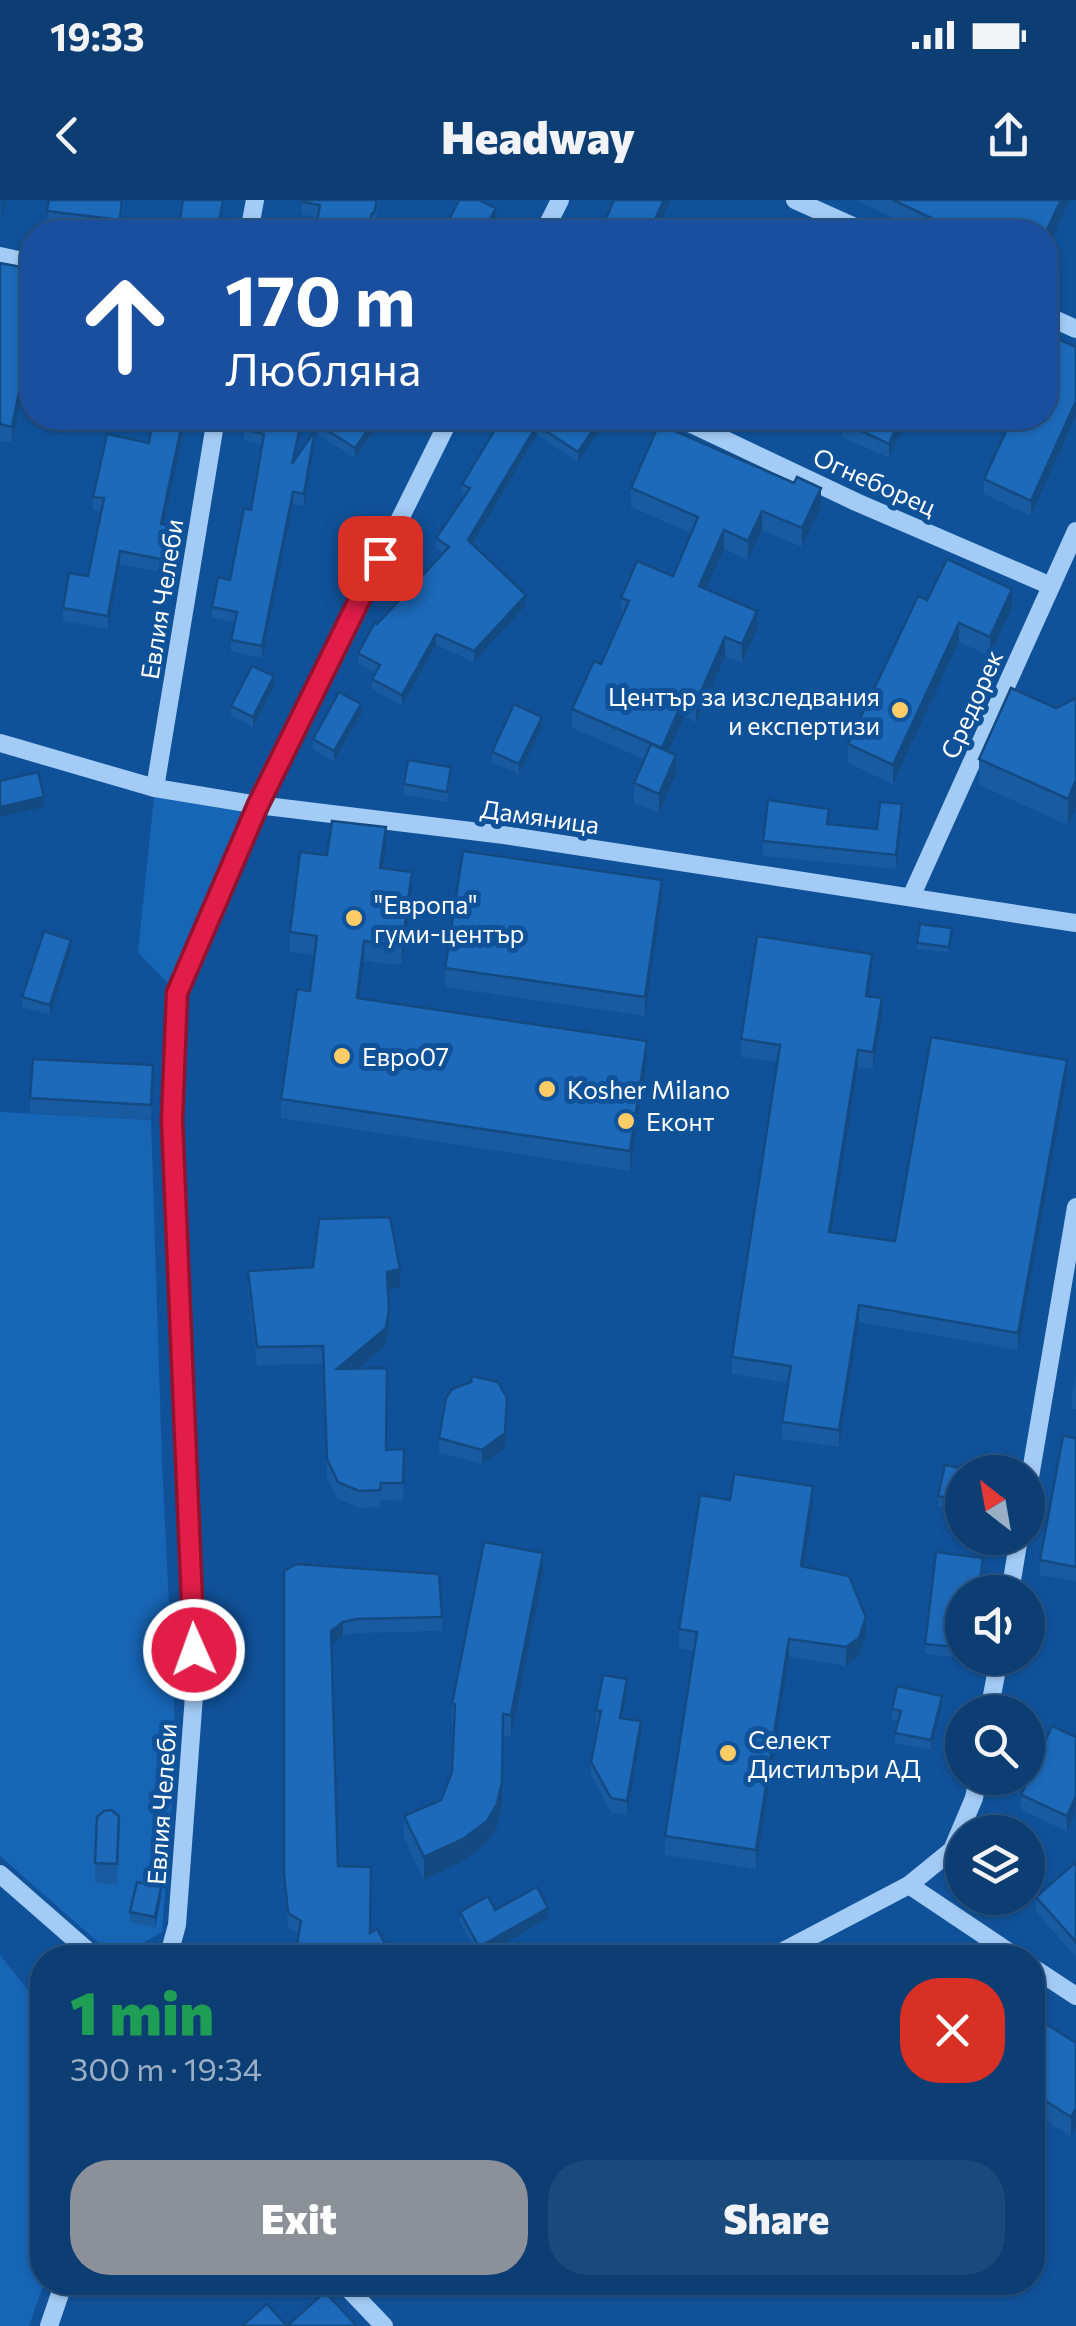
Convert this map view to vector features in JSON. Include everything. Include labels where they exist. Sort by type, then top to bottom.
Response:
[{"type":"street","points":[[795,200],[839,220]]},
{"type":"street","name":"Евлия Челеби","points":[[155,788],[214,430]]},
{"type":"street","points":[[258,805],[444,430]]},
{"type":"street","name":"Огнеборец","points":[[704,430],[856,502],[1051,586]]},
{"type":"street","name":"Средорек","points":[[911,897],[1076,531]]},
{"type":"street","name":"Дамяница","points":[[0,743],[155,788],[522,838],[1076,923]]},
{"type":"street","name":"Евлия Челеби","points":[[171,1945],[177,1924],[195,1682],[172,1120],[177,993],[258,805]]},
{"type":"street","points":[[1034,1455],[1076,1207]]},
{"type":"street","points":[[795,1945],[909,1885],[952,1850],[975,1795]]},
{"type":"street","points":[[0,1874],[81,1945]]},
{"type":"street","points":[[909,1885],[999,1945]]},
{"type":"street","points":[[1045,1976],[1076,1996]]},
{"type":"street","points":[[49,2326],[60,2295]]},
{"type":"street","points":[[354,2295],[384,2326]]},
{"type":"shaded area","points":[[155,788],[258,805],[177,993],[138,952]]},
{"type":"shaded area","points":[[0,1112],[151,1120],[176,1745],[162,1932],[140,1945],[101,1945],[0,1856]]},
{"type":"shaded area","points":[[0,1955],[30,1993],[30,2295],[40,2295],[29,2326],[0,2326]]},
{"type":"building","points":[[49,200],[122,200],[120,220],[47,211]]},
{"type":"building","points":[[183,200],[223,200],[220,218],[231,220],[180,220]]},
{"type":"building","points":[[377,200],[371,220],[317,220],[320,205],[302,202]]},
{"type":"building","points":[[459,200],[479,200],[496,208],[490,220],[449,220]]},
{"type":"building","points":[[614,200],[664,200],[655,220],[605,220]]},
{"type":"building","points":[[893,200],[1061,200],[1052,220],[936,220]]},
{"type":"building","points":[[0,263],[20,267],[20,387],[12,427],[0,424]]},
{"type":"building","points":[[1058,339],[1076,347],[1076,401],[1031,501],[984,479],[1006,430],[1058,430]]},
{"type":"building","points":[[151,430],[181,430],[161,524],[172,526],[165,560],[120,551],[108,616],[63,608],[69,573],[88,576],[104,498],[93,497],[107,434],[149,443]]},
{"type":"building","points":[[248,430],[299,430],[292,464],[315,430],[304,494],[293,492],[262,646],[231,640],[237,612],[212,607],[218,577],[230,580],[244,508],[251,510],[264,434]]},
{"type":"building","points":[[327,430],[368,430],[355,448]]},
{"type":"building","points":[[495,430],[534,430],[468,540],[526,595],[474,651],[436,634],[402,695],[372,679],[380,665],[358,653],[375,622],[449,547],[436,538],[470,488],[462,484]]},
{"type":"building","points":[[545,430],[593,430],[578,452]]},
{"type":"building","points":[[656,430],[673,430],[794,483],[797,477],[821,488],[802,528],[762,511],[748,541],[724,530],[699,586],[757,611],[742,644],[725,637],[696,703],[684,698],[662,748],[572,709],[594,661],[601,664],[629,601],[621,598],[637,561],[673,576],[698,517],[631,488]]},
{"type":"building","points":[[859,430],[895,430],[889,444]]},
{"type":"building","name":"Център за изследвания и експертизи","points":[[947,559],[1012,589],[990,637],[959,623],[893,765],[848,744],[918,596],[927,600]]},
{"type":"building","points":[[252,666],[274,676],[253,717],[231,706]]},
{"type":"building","points":[[1011,688],[1056,708],[1076,698],[1076,780],[1068,799],[979,759]]},
{"type":"building","points":[[339,692],[361,704],[334,751],[313,739]]},
{"type":"building","points":[[514,704],[542,717],[519,764],[492,752]]},
{"type":"building","points":[[651,744],[676,755],[659,794],[634,783]]},
{"type":"building","points":[[408,760],[451,767],[447,792],[404,784]]},
{"type":"building","points":[[38,772],[44,797],[0,807],[0,781]]},
{"type":"building","points":[[768,800],[829,809],[827,824],[877,829],[880,802],[902,804],[896,855],[763,841]]},
{"type":"building","points":[[332,821],[386,827],[380,868],[412,872],[402,946],[364,941],[357,998],[647,1041],[630,1151],[281,1099],[297,989],[310,991],[317,936],[290,932],[300,852],[327,855]]},
{"type":"building","points":[[463,851],[662,880],[645,997],[445,968]]},
{"type":"building","points":[[920,924],[952,928],[949,947],[917,943]]},
{"type":"building","points":[[44,931],[71,940],[50,1005],[22,997]]},
{"type":"building","points":[[757,936],[872,954],[866,996],[882,998],[873,1052],[858,1050],[829,1232],[895,1241],[931,1037],[1067,1060],[1018,1333],[859,1305],[839,1430],[782,1422],[791,1366],[732,1357],[780,1045],[741,1039]]},
{"type":"building","points":[[33,1059],[153,1065],[151,1105],[30,1098]]},
{"type":"building","points":[[390,1217],[400,1269],[387,1272],[386,1328],[337,1369],[387,1368],[386,1450],[404,1449],[403,1483],[381,1483],[380,1490],[359,1491],[338,1482],[327,1459],[323,1346],[257,1347],[248,1271],[313,1267],[319,1219]]},
{"type":"building","points":[[472,1376],[498,1382],[507,1398],[505,1433],[482,1450],[439,1438],[446,1398],[452,1389],[471,1382]]},
{"type":"building","points":[[1063,1436],[1076,1438],[1076,1567],[1040,1560],[1045,1555],[1045,1533]]},
{"type":"building","points":[[945,1465],[945,1497],[938,1496]]},
{"type":"building","name":"Селект Дистилъри АД","points":[[734,1474],[813,1486],[801,1566],[849,1576],[866,1617],[859,1638],[846,1647],[789,1639],[756,1850],[665,1836],[697,1632],[679,1629],[700,1495],[730,1500]]},
{"type":"building","points":[[484,1542],[543,1553],[511,1715],[503,1714],[502,1782],[497,1804],[487,1821],[463,1839],[424,1857],[404,1816],[441,1800],[452,1772],[452,1704]]},
{"type":"building","points":[[936,1552],[983,1558],[981,1575],[945,1575],[945,1646],[925,1644]]},
{"type":"building","points":[[296,1564],[439,1574],[442,1617],[357,1619],[343,1622],[331,1631],[338,1866],[371,1867],[370,1933],[377,1929],[386,1945],[297,1945],[301,1921],[288,1913],[284,1874],[284,1571]]},
{"type":"building","points":[[603,1675],[627,1679],[620,1718],[641,1721],[627,1801],[611,1798],[591,1762]]},
{"type":"building","points":[[897,1686],[942,1696],[931,1740],[895,1733],[901,1711],[892,1709]]},
{"type":"building","points":[[1052,1726],[1076,1737],[1076,1796],[1067,1816],[1021,1795],[1045,1795],[1045,1742]]},
{"type":"building","points":[[111,1810],[119,1816],[117,1864],[95,1863],[97,1817]]},
{"type":"building","points":[[1076,1862],[1076,1942],[1045,1907],[1045,1889]]},
{"type":"building","points":[[137,1882],[161,1887],[155,1917],[130,1912]]},
{"type":"building","points":[[537,1887],[548,1908],[478,1945],[460,1912],[488,1896],[495,1910]]},
{"type":"building","points":[[1045,2023],[1076,2043],[1076,2108],[1071,2117],[1045,2100]]},
{"type":"building","points":[[322,2295],[328,2295],[357,2326],[287,2326]]},
{"type":"building","points":[[267,2304],[287,2326],[242,2326]]},
{"type":"place","name":"Център за изследвания и експертизи","points":[[900,710]]},
{"type":"place","name":"\"Европа\" гуми-център","points":[[354,918]]},
{"type":"place","name":"Евро07","points":[[342,1056]]},
{"type":"place","name":"Kosher Milano","points":[[547,1089]]},
{"type":"place","name":"Еконт","points":[[626,1121]]},
{"type":"place","name":"Селект Дистилъри АД","points":[[728,1753]]},
{"type":"route","points":[[194,1650],[172,1120],[177,993],[258,805],[380,558]]}]
